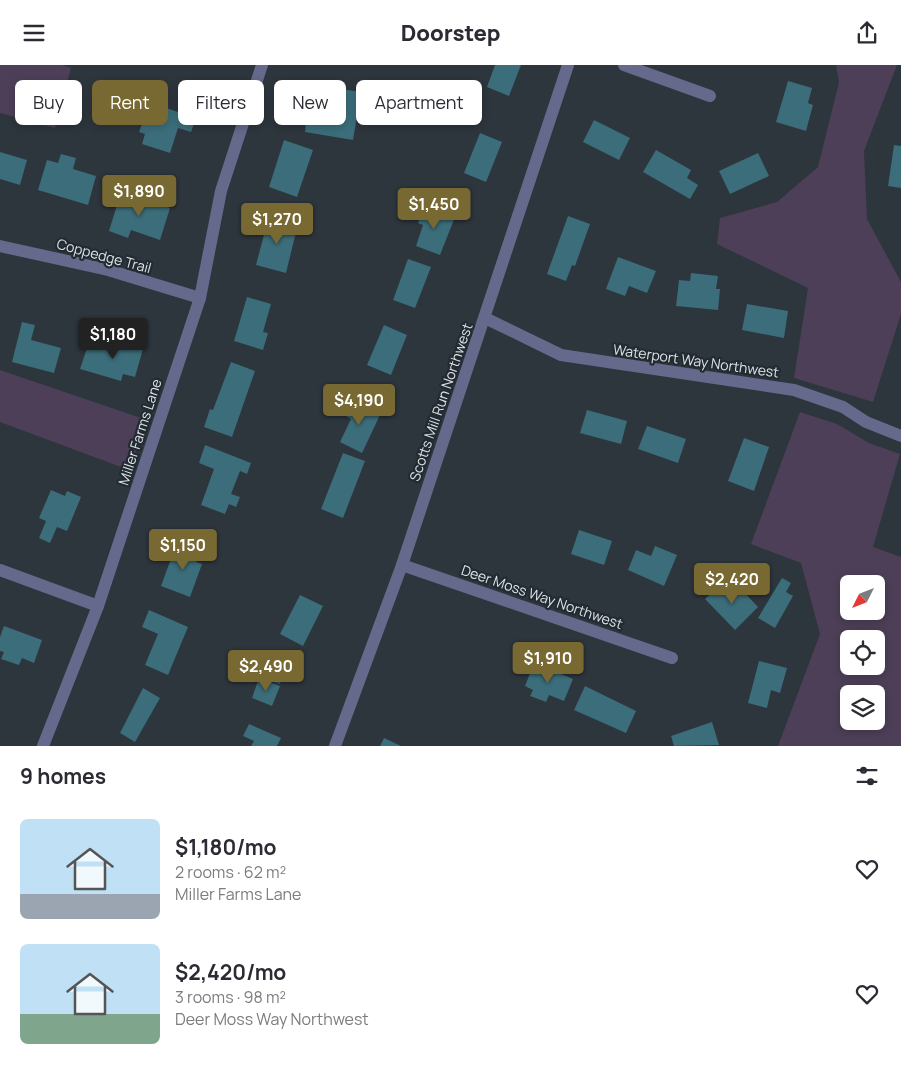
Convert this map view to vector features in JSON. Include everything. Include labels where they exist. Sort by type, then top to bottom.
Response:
[{"type":"street","name":"Miller Farms Lane","points":[[43,746],[98,606],[200,298],[221,191],[262,65]]},
{"type":"street","name":"Scotts Mill Run Northwest","points":[[335,746],[402,565],[568,65]]},
{"type":"street","points":[[624,65],[710,96]]},
{"type":"street","name":"Coppedge Trail","points":[[0,246],[108,270],[200,298]]},
{"type":"street","name":"Waterport Way Northwest","points":[[485,318],[561,355],[794,390],[843,407],[866,422],[901,436]]},
{"type":"street","name":"Deer Moss Way Northwest","points":[[402,565],[672,658]]},
{"type":"street","points":[[0,570],[98,606]]},
{"type":"shaded area","points":[[0,65],[62,65],[71,68],[68,80],[15,80],[15,117],[0,113]]},
{"type":"shaded area","points":[[836,65],[897,65],[864,151],[867,219],[901,282],[901,314],[873,402],[794,378],[808,288],[717,244],[720,218],[777,202],[818,167],[839,82]]},
{"type":"shaded area","points":[[44,125],[56,125],[55,128]]},
{"type":"shaded area","points":[[0,370],[147,420],[129,470],[0,422]]},
{"type":"shaded area","points":[[800,412],[837,424],[869,443],[900,454],[873,547],[901,557],[901,746],[778,746],[820,634],[801,563],[751,544]]},
{"type":"building","points":[[495,65],[521,65],[509,96],[487,87]]},
{"type":"building","points":[[788,81],[812,88],[808,103],[813,105],[806,131],[776,122]]},
{"type":"building","points":[[346,90],[356,91],[356,122],[353,140],[305,132],[306,125],[346,125]]},
{"type":"building","points":[[168,109],[178,112],[178,125],[194,125],[191,132],[178,128],[170,153],[142,144],[145,134],[139,132],[142,125],[168,125]]},
{"type":"building","points":[[594,120],[630,138],[619,160],[583,142]]},
{"type":"building","points":[[480,133],[502,142],[486,182],[464,173]]},
{"type":"building","points":[[284,140],[313,150],[297,197],[269,187]]},
{"type":"building","points":[[894,145],[901,146],[901,188],[888,186]]},
{"type":"building","points":[[656,150],[691,170],[687,178],[698,185],[690,199],[643,172]]},
{"type":"building","points":[[0,152],[27,160],[20,185],[0,179]]},
{"type":"building","points":[[758,153],[769,176],[730,194],[719,171]]},
{"type":"building","points":[[61,154],[76,158],[73,169],[96,176],[88,205],[38,190],[47,160],[58,163]]},
{"type":"building","points":[[121,192],[170,208],[160,240],[131,230],[128,238],[109,231]]},
{"type":"building","points":[[425,205],[455,217],[440,255],[416,246],[423,225],[418,223]]},
{"type":"building","points":[[269,216],[298,224],[286,273],[256,265]]},
{"type":"building","points":[[568,216],[590,224],[575,266],[572,265],[566,281],[547,274]]},
{"type":"building","points":[[618,257],[656,271],[647,293],[629,286],[625,296],[606,289]]},
{"type":"building","points":[[408,259],[431,267],[415,308],[393,300]]},
{"type":"building","points":[[691,273],[718,276],[716,289],[720,289],[718,310],[676,306],[679,280],[690,281]]},
{"type":"building","points":[[247,297],[271,304],[263,332],[268,333],[263,350],[234,341]]},
{"type":"building","points":[[747,304],[788,311],[784,338],[742,330]]},
{"type":"building","points":[[22,322],[35,325],[31,340],[61,348],[54,373],[12,362]]},
{"type":"building","points":[[384,325],[407,335],[391,375],[367,365]]},
{"type":"building","points":[[107,338],[143,349],[135,377],[123,374],[121,381],[80,369],[88,345],[104,349]]},
{"type":"building","points":[[231,362],[255,371],[232,437],[204,427],[210,409],[213,410]]},
{"type":"building","points":[[350,400],[380,415],[362,453],[340,442],[351,419],[343,414]]},
{"type":"building","points":[[587,410],[627,421],[621,444],[580,433]]},
{"type":"building","points":[[647,426],[686,439],[678,463],[638,449]]},
{"type":"building","points":[[744,438],[769,447],[754,491],[728,481]]},
{"type":"building","points":[[205,445],[251,463],[247,474],[240,471],[231,494],[240,497],[236,507],[229,504],[225,514],[201,505],[214,469],[199,463]]},
{"type":"building","points":[[343,453],[365,461],[343,518],[321,509]]},
{"type":"building","points":[[51,490],[65,496],[67,491],[81,497],[67,531],[57,527],[50,543],[39,538],[46,521],[39,518]]},
{"type":"building","points":[[579,530],[612,541],[604,565],[571,554]]},
{"type":"building","points":[[185,542],[201,548],[196,562],[202,564],[190,597],[161,586],[172,556],[179,559]]},
{"type":"building","points":[[655,546],[677,555],[664,586],[628,570],[636,550],[651,556]]},
{"type":"building","points":[[782,578],[791,583],[786,592],[793,596],[775,628],[758,618]]},
{"type":"building","points":[[722,583],[734,595],[741,589],[758,607],[735,630],[705,599]]},
{"type":"building","points":[[300,595],[323,606],[303,646],[280,634]]},
{"type":"building","points":[[149,610],[188,627],[168,675],[145,665],[158,634],[142,627]]},
{"type":"building","points":[[4,626],[42,640],[34,663],[22,658],[19,665],[1,659],[4,652],[0,651],[0,637]]},
{"type":"building","points":[[262,657],[286,665],[280,684],[256,676]]},
{"type":"building","points":[[759,661],[787,668],[780,693],[771,690],[767,708],[748,703]]},
{"type":"building","points":[[534,663],[573,679],[564,701],[549,695],[546,702],[530,696],[533,690],[525,686]]},
{"type":"building","points":[[259,678],[280,686],[272,706],[252,698]]},
{"type":"building","points":[[585,686],[636,711],[626,733],[574,710]]},
{"type":"building","points":[[143,688],[160,698],[135,742],[120,733]]},
{"type":"building","points":[[712,722],[719,745],[674,746],[671,736]]},
{"type":"building","points":[[249,724],[281,738],[277,746],[251,746],[254,741],[243,736]]},
{"type":"building","points":[[384,738],[401,746],[380,746]]}]
